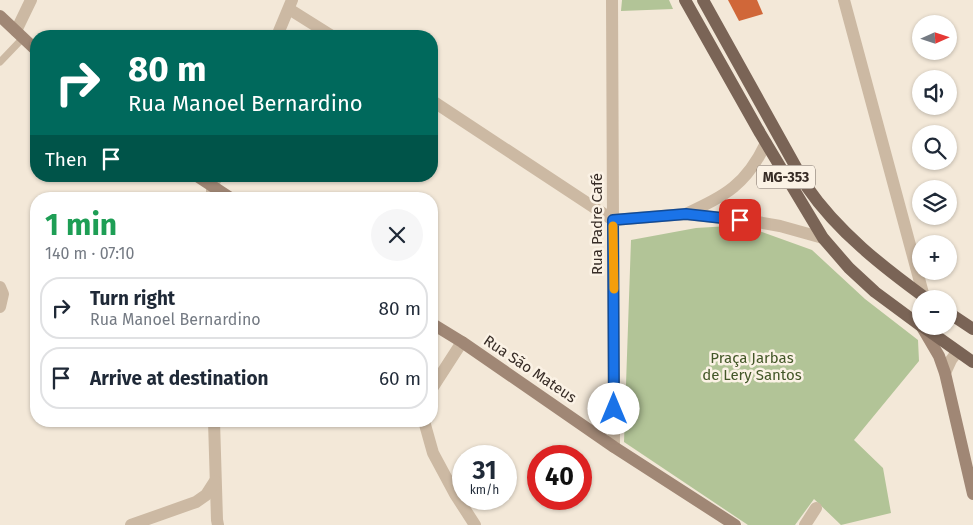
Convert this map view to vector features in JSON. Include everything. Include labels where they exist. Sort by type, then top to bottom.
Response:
[{"type":"main road","name":"MG-353","points":[[685,0],[766,144],[823,238],[849,268],[875,292],[912,319]]},
{"type":"main road","name":"MG-353","points":[[703,0],[807,187],[822,209],[843,231],[915,290]]},
{"type":"main road","points":[[0,16],[30,44]]},
{"type":"main road","points":[[957,318],[973,329]]},
{"type":"main road","name":"Rua São Mateus","points":[[438,327],[614,447],[735,525]]},
{"type":"main road","points":[[927,335],[939,356],[945,373],[973,494]]},
{"type":"main road","name":"MG-353","points":[[934,335],[973,362]]},
{"type":"street","points":[[20,35],[31,0]]},
{"type":"street","name":"Rua Padre Café","points":[[612,0],[614,447]]},
{"type":"street","points":[[844,0],[924,290]]},
{"type":"street","points":[[279,30],[290,4],[324,30]]},
{"type":"street","points":[[438,105],[613,220],[686,214],[752,221],[780,226],[823,238]]},
{"type":"street","points":[[686,214],[726,195],[737,186],[758,161],[766,144]]},
{"type":"street","points":[[0,287],[3,294],[0,308]]},
{"type":"street","points":[[438,379],[462,342]]},
{"type":"street","points":[[945,373],[957,352]]},
{"type":"street","points":[[214,427],[214,481],[217,522]]},
{"type":"street","points":[[426,427],[433,453],[455,494],[475,525]]},
{"type":"street","points":[[131,525],[196,502],[206,495],[214,481]]},
{"type":"street","points":[[196,502],[211,510],[217,522]]},
{"type":"street","points":[[805,525],[816,508]]},
{"type":"lane","points":[[0,62],[20,35]]},
{"type":"green space","points":[[622,0],[669,0],[673,9],[621,11]]},
{"type":"green space","name":"Praça Jarbas de Lery Santos","points":[[729,226],[751,228],[812,250],[865,299],[918,340],[919,361],[854,440],[883,468],[891,513],[841,525],[814,499],[795,525],[748,525],[624,442],[631,240],[696,228]]},
{"type":"building","points":[[728,0],[757,0],[763,14],[739,21]]},
{"type":"slow traffic","points":[[613,226],[614,289]]},
{"type":"route","points":[[614,409],[613,220],[686,214],[740,220]]}]
